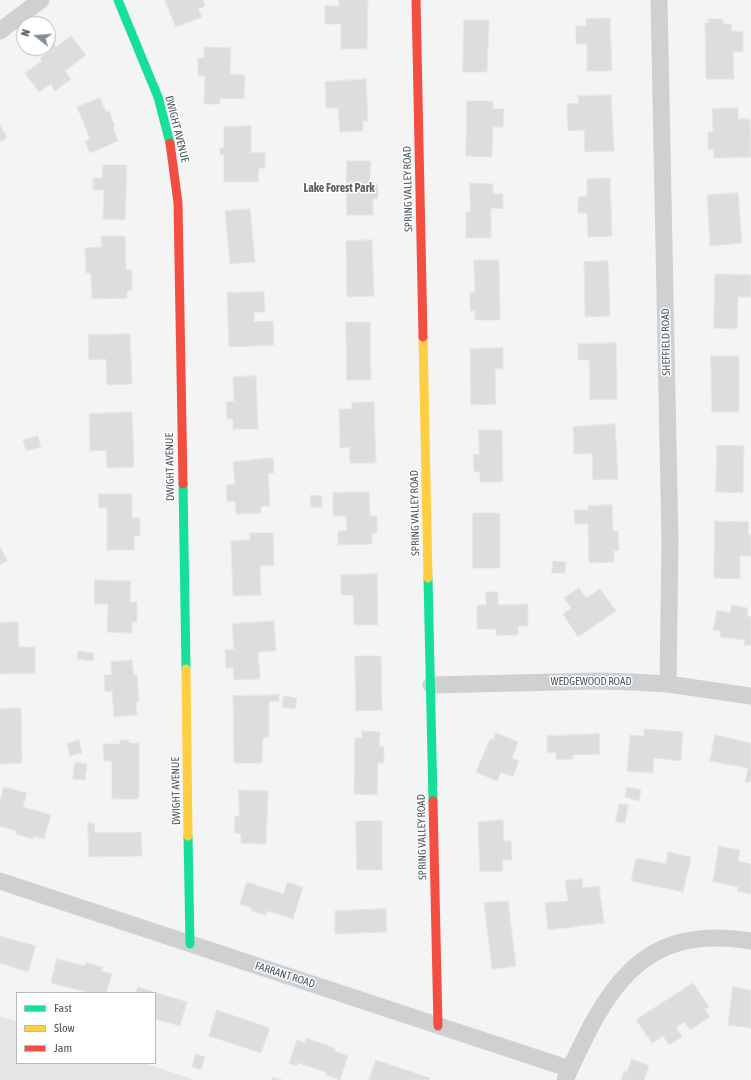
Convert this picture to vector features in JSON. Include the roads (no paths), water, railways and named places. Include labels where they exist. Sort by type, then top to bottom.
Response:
[{"type":"street","points":[[0,31],[41,0]]},
{"type":"street","name":"DWIGHT AVENUE","points":[[118,0],[158,97],[172,150],[176,178],[178,219],[190,944]]},
{"type":"street","name":"SPRING VALLEY ROAD","points":[[416,0],[438,1026]]},
{"type":"street","name":"SHEFFIELD ROAD","points":[[659,0],[670,541],[668,684]]},
{"type":"street","name":"WEDGEWOOD ROAD","points":[[431,685],[599,681],[668,684],[751,696]]},
{"type":"street","name":"FARRANT ROAD","points":[[0,882],[438,1026],[568,1075]]},
{"type":"street","points":[[568,1075],[585,1038],[608,997],[627,974],[643,960],[659,950],[675,943],[714,938],[751,941]]},
{"type":"district","name":"Lake Forest Park","points":[[339,188]]}]
